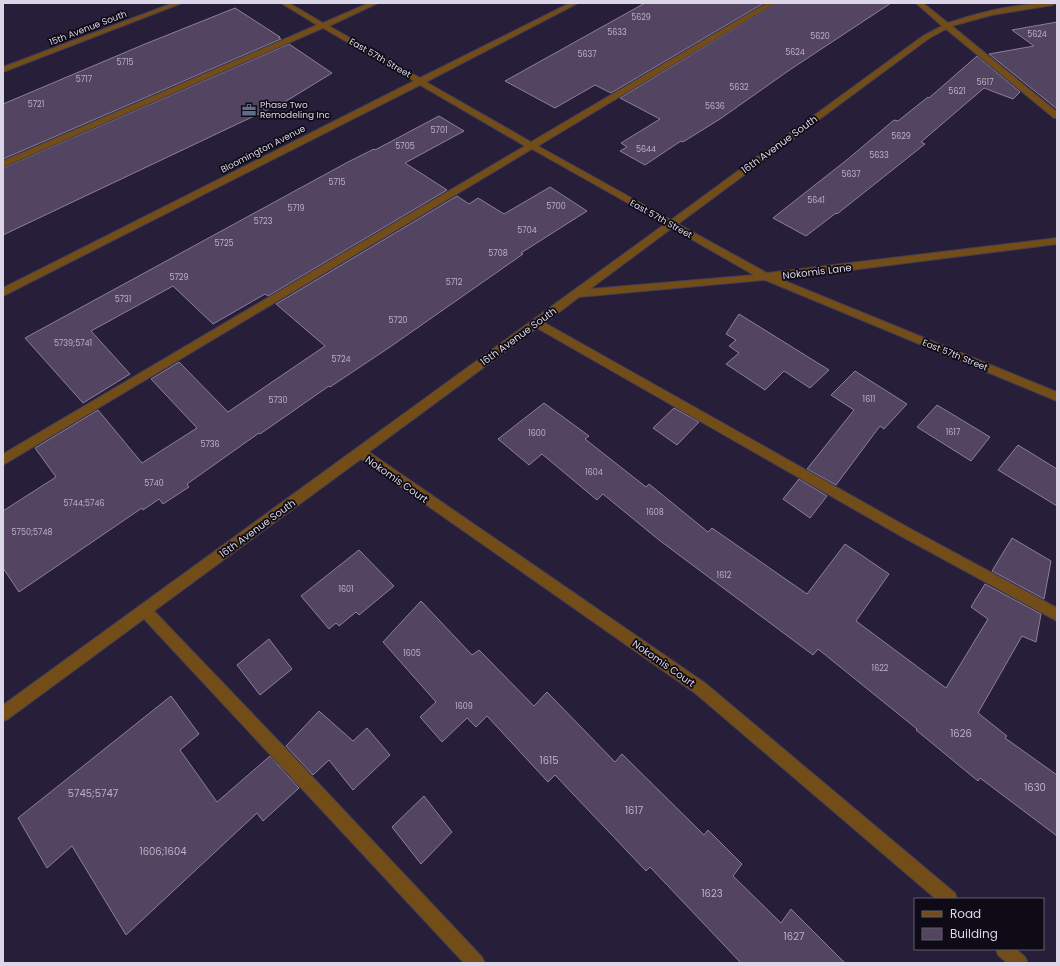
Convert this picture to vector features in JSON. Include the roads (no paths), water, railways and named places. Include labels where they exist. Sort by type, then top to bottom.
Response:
[{"type":"street","name":"15th Avenue South","points":[[3,70],[179,3]]},
{"type":"street","name":"East 57th Street","points":[[284,3],[669,224],[766,277],[1057,397]]},
{"type":"street","points":[[3,164],[375,3]]},
{"type":"street","name":"Bloomington Avenue","points":[[3,292],[575,3]]},
{"type":"street","points":[[3,460],[772,3]]},
{"type":"street","points":[[919,3],[1057,116]]},
{"type":"street","name":"16th Avenue South","points":[[3,714],[916,44],[934,32],[981,16],[1053,3]]},
{"type":"street","name":"Nokomis Lane","points":[[576,294],[766,277],[1057,241]]},
{"type":"street","points":[[537,323],[904,532],[1057,616]]},
{"type":"street","name":"Nokomis Court","points":[[360,452],[700,688],[948,898]]},
{"type":"street","points":[[144,610],[285,758],[476,963]]},
{"type":"street","points":[[1005,950],[1019,963]]},
{"type":"place","name":"Phase Two Remodeling Inc","points":[[249,110]]}]
